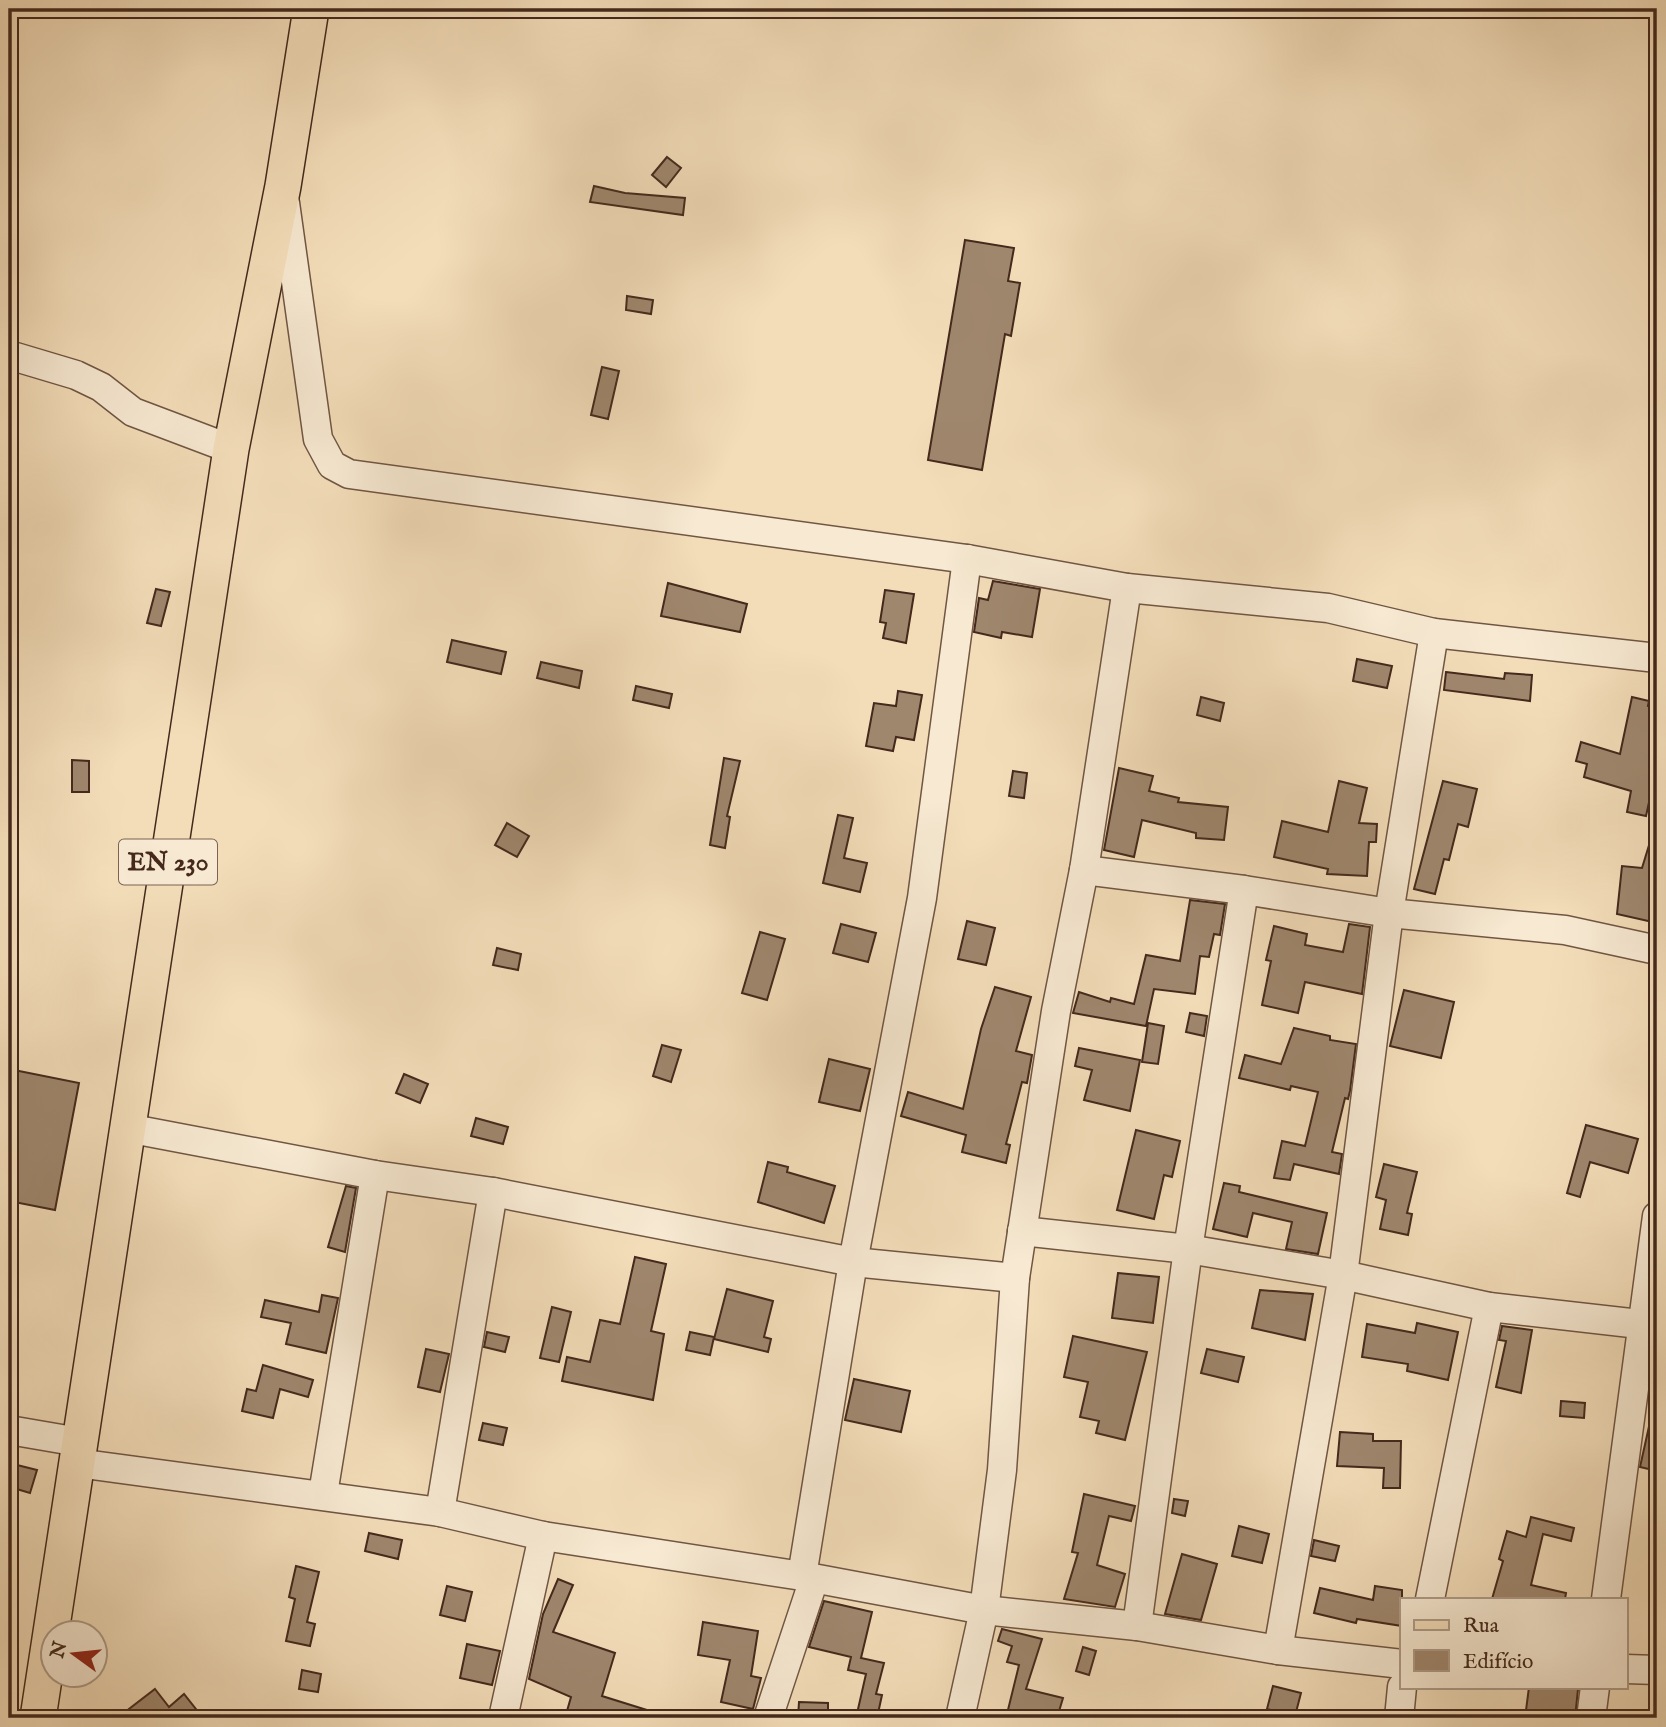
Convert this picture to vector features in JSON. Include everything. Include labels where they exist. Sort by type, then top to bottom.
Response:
[{"type":"main road","name":"EN 230","points":[[38,1718],[231,449],[283,186],[311,9]]},
{"type":"street","points":[[283,186],[318,439],[332,465],[349,474],[685,523],[967,559],[1127,588],[1328,608],[1434,633],[1657,658]]},
{"type":"street","points":[[9,355],[76,375],[101,387],[133,412],[231,449]]},
{"type":"street","points":[[768,1718],[808,1578],[853,1262],[922,898],[967,559]]},
{"type":"street","points":[[960,1718],[984,1610],[1002,1470],[1015,1278],[1056,1011],[1084,870],[1127,588]]},
{"type":"street","points":[[1278,1650],[1343,1275],[1389,913],[1434,633]]},
{"type":"street","points":[[1084,870],[1244,890],[1389,913],[1565,930],[1657,950]]},
{"type":"street","points":[[1137,1626],[1188,1249],[1244,890]]},
{"type":"street","points":[[127,1128],[375,1175],[493,1192],[853,1262],[1015,1278]]},
{"type":"street","points":[[323,1494],[375,1175]]},
{"type":"street","points":[[440,1512],[493,1192]]},
{"type":"street","points":[[1606,1598],[1649,1324],[1657,1216]]},
{"type":"street","points":[[1022,1231],[1188,1249],[1343,1275],[1489,1307],[1649,1324]]},
{"type":"street","points":[[1430,1598],[1489,1307]]},
{"type":"street","points":[[9,1430],[78,1453],[440,1512],[543,1536],[808,1578],[984,1610],[1137,1626],[1278,1650],[1400,1664]]},
{"type":"street","points":[[503,1718],[543,1536]]},
{"type":"street","points":[[1628,1668],[1657,1670]]},
{"type":"street","points":[[1399,1718],[1402,1688]]},
{"type":"street","points":[[1591,1718],[1595,1688]]},
{"type":"building","points":[[667,157],[681,168],[666,187],[652,175]]},
{"type":"building","points":[[594,186],[625,193],[685,198],[683,215],[590,202]]},
{"type":"building","points":[[965,240],[1014,248],[1008,281],[1020,283],[1011,336],[1005,334],[982,470],[928,460]]},
{"type":"building","points":[[627,296],[653,300],[651,314],[626,310]]},
{"type":"building","points":[[602,367],[619,371],[608,419],[591,415]]},
{"type":"building","points":[[993,581],[1040,589],[1032,637],[1002,632],[1001,638],[974,632],[979,598],[988,600]]},
{"type":"building","points":[[668,583],[747,604],[740,632],[661,616]]},
{"type":"building","points":[[156,589],[170,592],[161,626],[147,623]]},
{"type":"building","points":[[885,590],[914,594],[906,643],[883,638],[886,623],[880,622]]},
{"type":"building","points":[[452,640],[506,652],[501,674],[447,662]]},
{"type":"building","points":[[1357,659],[1392,666],[1387,688],[1353,681]]},
{"type":"building","points":[[541,662],[582,671],[579,688],[537,678]]},
{"type":"building","points":[[1446,672],[1504,679],[1505,673],[1532,675],[1530,701],[1444,690]]},
{"type":"building","points":[[636,686],[672,694],[669,708],[633,700]]},
{"type":"building","points":[[898,691],[922,695],[914,740],[896,737],[893,751],[866,746],[874,703],[896,706]]},
{"type":"building","points":[[1201,697],[1224,703],[1220,721],[1197,715]]},
{"type":"building","points":[[1632,697],[1649,701],[1648,706],[1657,707],[1657,766],[1646,816],[1627,812],[1631,791],[1584,777],[1587,764],[1576,761],[1581,742],[1620,754]]},
{"type":"building","points":[[724,758],[740,761],[727,816],[730,817],[725,848],[710,845]]},
{"type":"building","points":[[72,760],[89,761],[89,792],[72,792]]},
{"type":"building","points":[[1119,768],[1153,776],[1149,791],[1179,798],[1178,802],[1228,807],[1224,840],[1196,838],[1196,833],[1142,820],[1134,857],[1104,850]]},
{"type":"building","points":[[1013,771],[1027,773],[1024,798],[1009,796]]},
{"type":"building","points":[[1339,781],[1367,788],[1359,823],[1377,824],[1376,842],[1369,842],[1367,876],[1327,874],[1328,869],[1274,857],[1282,821],[1328,832]]},
{"type":"building","points":[[1443,781],[1477,789],[1468,827],[1458,824],[1449,860],[1444,859],[1435,894],[1414,889]]},
{"type":"building","points":[[838,815],[853,818],[844,858],[867,863],[860,892],[823,883]]},
{"type":"building","points":[[507,823],[529,836],[517,857],[495,845]]},
{"type":"building","points":[[1654,829],[1657,829],[1657,923],[1617,914],[1622,866],[1642,868]]},
{"type":"building","points":[[1190,900],[1225,904],[1220,935],[1214,934],[1209,957],[1200,956],[1195,994],[1154,989],[1146,1026],[1073,1013],[1079,992],[1110,1002],[1111,998],[1134,1004],[1146,955],[1180,961]]},
{"type":"building","points":[[967,921],[995,928],[986,965],[958,959]]},
{"type":"building","points":[[841,924],[876,933],[868,962],[833,953]]},
{"type":"building","points":[[1349,924],[1370,927],[1362,994],[1305,982],[1298,1013],[1262,1005],[1271,961],[1266,960],[1274,926],[1307,934],[1305,945],[1343,952]]},
{"type":"building","points":[[760,932],[785,939],[767,1000],[742,993]]},
{"type":"building","points":[[497,948],[521,954],[518,970],[493,965]]},
{"type":"building","points":[[995,987],[1031,997],[1016,1051],[1032,1055],[1027,1083],[1022,1082],[1006,1144],[1010,1145],[1006,1163],[962,1152],[966,1135],[901,1116],[908,1092],[963,1109],[981,1029]]},
{"type":"building","points":[[1404,990],[1454,1002],[1441,1058],[1390,1046]]},
{"type":"building","points":[[1190,1013],[1207,1016],[1204,1036],[1186,1032]]},
{"type":"building","points":[[1148,1023],[1164,1026],[1158,1064],[1142,1062]]},
{"type":"building","points":[[1294,1028],[1330,1036],[1330,1040],[1356,1044],[1350,1091],[1348,1099],[1345,1098],[1332,1152],[1342,1154],[1339,1174],[1294,1164],[1290,1180],[1274,1178],[1282,1141],[1305,1146],[1318,1092],[1291,1086],[1290,1090],[1239,1078],[1245,1055],[1281,1064]]},
{"type":"building","points":[[662,1045],[681,1050],[671,1082],[653,1076]]},
{"type":"building","points":[[1079,1048],[1140,1060],[1130,1111],[1084,1100],[1092,1070],[1075,1066]]},
{"type":"building","points":[[829,1059],[870,1069],[860,1111],[819,1102]]},
{"type":"building","points":[[9,1069],[79,1083],[55,1210],[9,1201]]},
{"type":"building","points":[[404,1074],[428,1084],[420,1103],[396,1093]]},
{"type":"building","points":[[476,1118],[508,1127],[503,1144],[471,1136]]},
{"type":"building","points":[[1586,1125],[1638,1139],[1628,1173],[1590,1162],[1580,1197],[1567,1193]]},
{"type":"building","points":[[1136,1130],[1180,1141],[1172,1177],[1164,1175],[1154,1219],[1117,1210]]},
{"type":"building","points":[[768,1162],[788,1167],[787,1172],[835,1186],[824,1223],[758,1202]]},
{"type":"building","points":[[1384,1164],[1417,1172],[1407,1213],[1412,1214],[1408,1235],[1380,1229],[1386,1200],[1376,1197]]},
{"type":"building","points":[[1224,1183],[1240,1186],[1239,1192],[1327,1213],[1318,1254],[1286,1249],[1292,1222],[1253,1213],[1247,1237],[1213,1229]]},
{"type":"building","points":[[346,1186],[356,1188],[345,1252],[328,1247]]},
{"type":"building","points":[[635,1257],[666,1264],[651,1331],[664,1334],[653,1400],[562,1381],[567,1357],[590,1362],[600,1320],[620,1324]]},
{"type":"building","points":[[1118,1273],[1159,1277],[1153,1323],[1112,1318]]},
{"type":"building","points":[[727,1289],[773,1301],[764,1337],[771,1339],[768,1352],[714,1339]]},
{"type":"building","points":[[1260,1290],[1313,1294],[1305,1340],[1252,1328]]},
{"type":"building","points":[[322,1295],[338,1298],[326,1353],[286,1344],[291,1323],[261,1317],[265,1300],[319,1312]]},
{"type":"building","points":[[552,1307],[571,1312],[559,1362],[540,1358]]},
{"type":"building","points":[[1417,1323],[1458,1332],[1448,1380],[1407,1371],[1408,1364],[1362,1357],[1367,1324],[1415,1333]]},
{"type":"building","points":[[1502,1326],[1532,1330],[1521,1393],[1496,1387],[1506,1341],[1499,1340]]},
{"type":"building","points":[[487,1332],[509,1337],[505,1352],[484,1347]]},
{"type":"building","points":[[690,1332],[714,1337],[710,1355],[686,1350]]},
{"type":"building","points":[[1073,1336],[1147,1352],[1125,1440],[1096,1433],[1099,1421],[1080,1417],[1088,1382],[1064,1377]]},
{"type":"building","points":[[426,1349],[449,1354],[440,1392],[418,1387]]},
{"type":"building","points":[[1207,1349],[1244,1357],[1238,1382],[1201,1373]]},
{"type":"building","points":[[263,1365],[313,1380],[308,1397],[280,1389],[273,1418],[242,1411],[247,1389],[256,1391]]},
{"type":"building","points":[[854,1379],[910,1391],[901,1432],[845,1420]]},
{"type":"building","points":[[1561,1401],[1585,1403],[1584,1418],[1560,1416]]},
{"type":"building","points":[[1652,1413],[1657,1414],[1657,1471],[1640,1467]]},
{"type":"building","points":[[483,1423],[507,1428],[503,1445],[479,1440]]},
{"type":"building","points":[[1340,1432],[1373,1434],[1373,1441],[1401,1441],[1400,1488],[1383,1488],[1384,1468],[1337,1466]]},
{"type":"building","points":[[17,1465],[37,1470],[30,1493],[10,1487]]},
{"type":"building","points":[[1084,1494],[1135,1506],[1131,1521],[1109,1516],[1097,1565],[1125,1574],[1115,1607],[1064,1599],[1078,1553],[1072,1552]]},
{"type":"building","points":[[1174,1499],[1188,1501],[1185,1516],[1172,1513]]},
{"type":"building","points":[[1531,1517],[1574,1528],[1571,1541],[1543,1534],[1531,1585],[1566,1593],[1565,1598],[1492,1598],[1503,1561],[1499,1559],[1507,1531],[1526,1537]]},
{"type":"building","points":[[1239,1526],[1269,1534],[1262,1563],[1232,1556]]},
{"type":"building","points":[[369,1533],[402,1540],[398,1559],[365,1551]]},
{"type":"building","points":[[1314,1540],[1339,1546],[1335,1561],[1311,1556]]},
{"type":"building","points":[[1182,1554],[1217,1564],[1201,1620],[1165,1614]]},
{"type":"building","points":[[296,1566],[319,1572],[307,1622],[315,1624],[310,1646],[286,1641],[295,1599],[289,1597]]},
{"type":"building","points":[[558,1579],[573,1585],[553,1632],[615,1653],[602,1696],[663,1715],[663,1718],[565,1718],[571,1697],[529,1679],[543,1614]]},
{"type":"building","points":[[447,1586],[472,1592],[465,1621],[440,1615]]},
{"type":"building","points":[[1375,1586],[1402,1590],[1400,1626],[1357,1619],[1356,1623],[1314,1613],[1320,1588],[1373,1600]]},
{"type":"building","points":[[824,1601],[872,1612],[861,1658],[884,1663],[876,1694],[882,1695],[877,1718],[856,1718],[866,1674],[848,1670],[851,1657],[809,1647]]},
{"type":"building","points":[[703,1622],[758,1631],[751,1676],[761,1678],[753,1709],[721,1702],[730,1660],[698,1655]]},
{"type":"building","points":[[1002,1629],[1042,1639],[1026,1689],[1063,1698],[1057,1718],[1006,1718],[1019,1665],[1007,1662],[1012,1646],[998,1641]]},
{"type":"building","points":[[467,1644],[500,1651],[492,1685],[460,1678]]},
{"type":"building","points":[[1083,1647],[1096,1651],[1089,1675],[1076,1671]]},
{"type":"building","points":[[302,1670],[321,1674],[318,1692],[299,1689]]},
{"type":"building","points":[[1273,1686],[1301,1693],[1295,1716],[1267,1709]]},
{"type":"building","points":[[1529,1688],[1578,1689],[1575,1718],[1525,1718]]},
{"type":"building","points":[[155,1689],[169,1707],[184,1694],[203,1718],[136,1718],[129,1709]]},
{"type":"building","points":[[799,1702],[828,1703],[828,1718],[798,1718]]}]
